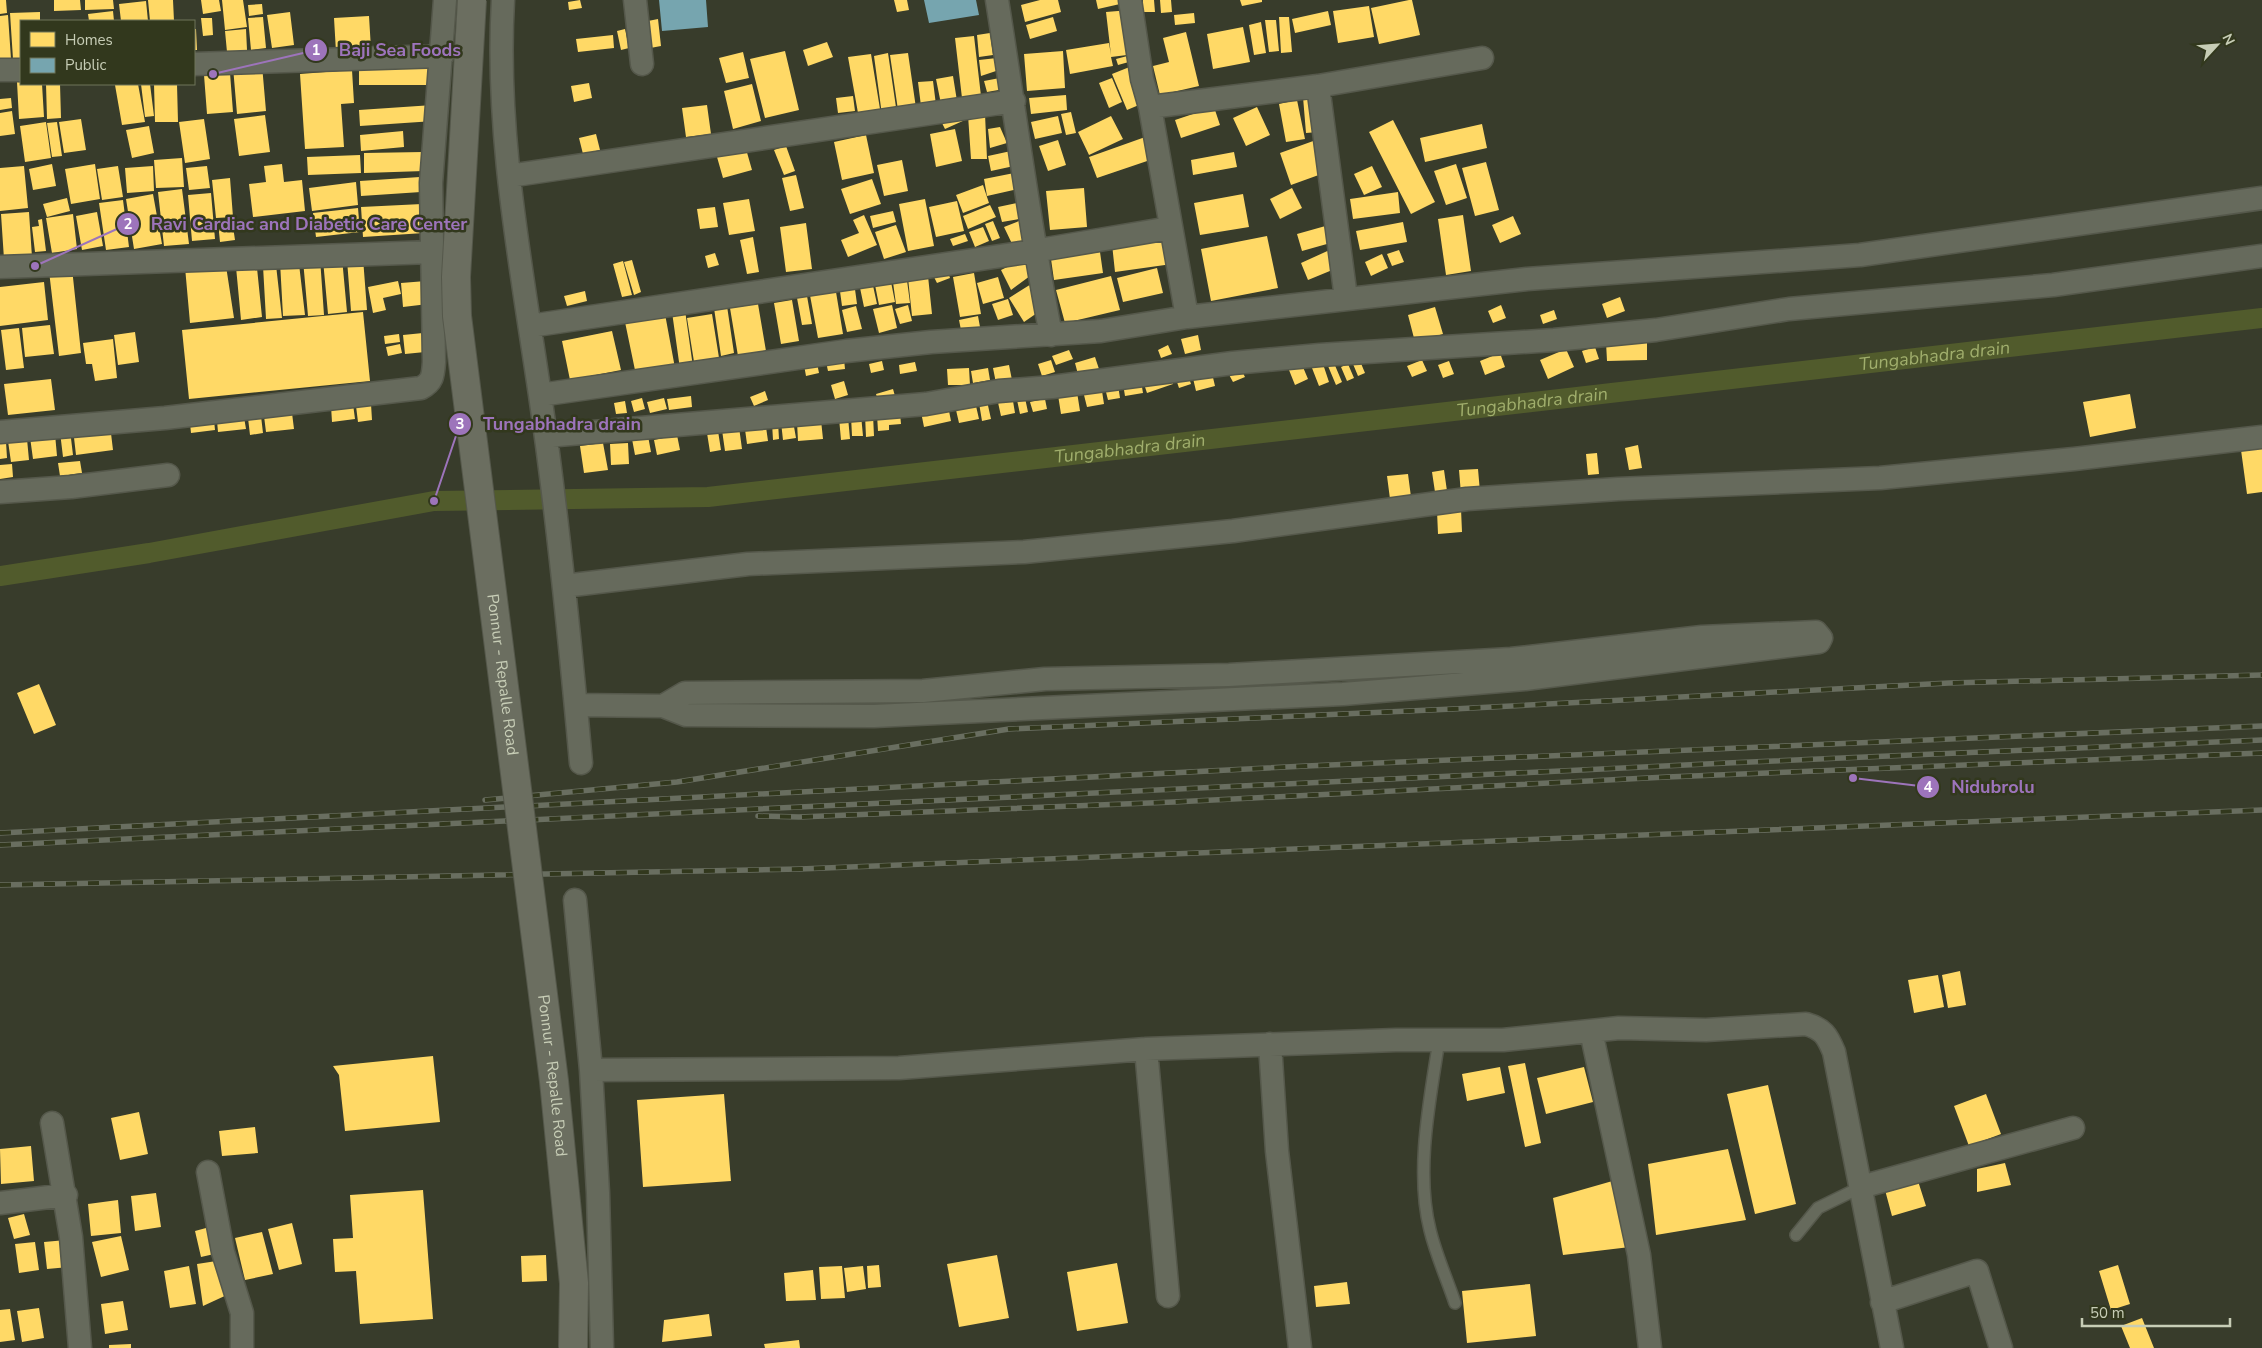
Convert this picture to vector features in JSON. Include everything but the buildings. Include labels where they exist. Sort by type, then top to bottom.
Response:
[{"type":"main road","name":"Ponnur - Repalle Road","points":[[472,0],[456,278],[457,316],[554,1081],[574,1283],[572,1348]]},
{"type":"street","points":[[0,432],[165,418],[421,388],[428,384],[433,378],[431,183],[445,0]]},
{"type":"street","points":[[503,0],[501,38],[509,176],[540,395],[564,586],[581,763]]},
{"type":"street","points":[[635,0],[642,64]]},
{"type":"street","points":[[997,0],[1014,101],[1034,251],[1051,335]]},
{"type":"street","points":[[1130,0],[1142,79],[1150,108],[1187,317]]},
{"type":"street","points":[[195,64],[442,56]]},
{"type":"street","points":[[1150,108],[1318,86],[1482,58]]},
{"type":"street","points":[[0,70],[20,70]]},
{"type":"street","points":[[1318,86],[1346,298]]},
{"type":"street","points":[[509,176],[1014,101]]},
{"type":"street","points":[[540,395],[846,350],[931,342],[1101,331],[1187,317],[1527,278],[1860,255],[2262,198]]},
{"type":"street","points":[[530,326],[1034,251],[1170,228]]},
{"type":"street","points":[[0,267],[432,252]]},
{"type":"street","points":[[546,440],[658,425],[926,404],[999,391],[1052,387],[1301,356],[1554,340],[1646,331],[1789,310],[2043,286],[2262,256]]},
{"type":"street","points":[[564,586],[748,564],[1024,552],[1233,531],[1467,499],[1618,489],[1880,478],[2074,459],[2262,437]]},
{"type":"street","points":[[0,492],[168,475]]},
{"type":"street","points":[[576,705],[663,706],[686,715],[853,716],[1343,694],[1524,668],[1702,637],[1816,632],[1821,638],[1819,642],[1524,668],[1029,681],[923,691],[685,693],[663,706]]},
{"type":"street","points":[[1204,700],[1205,676]]},
{"type":"street","points":[[1028,709],[1029,681]]},
{"type":"street","points":[[853,691],[853,716]]},
{"type":"street","points":[[575,900],[591,1070],[598,1193],[602,1348]]},
{"type":"street","points":[[591,1070],[899,1068],[1146,1049],[1270,1044],[1503,1040],[1619,1028],[1706,1030],[1806,1024],[1819,1028],[1827,1035],[1834,1052],[1892,1348]]},
{"type":"street","points":[[1591,1031],[1639,1255],[1650,1348]]},
{"type":"street","points":[[1270,1044],[1278,1151],[1300,1348]]},
{"type":"street","points":[[1146,1049],[1168,1296]]},
{"type":"street","points":[[52,1124],[66,1195],[80,1348]]},
{"type":"street","points":[[1861,1186],[2073,1128]]},
{"type":"street","points":[[208,1172],[223,1252],[242,1313],[242,1348]]},
{"type":"street","points":[[0,1203],[66,1195]]},
{"type":"street","points":[[1882,1302],[1977,1272],[2001,1348]]},
{"type":"lane","points":[[1439,1040],[1427,1122],[1424,1194],[1430,1230],[1455,1303]]},
{"type":"lane","points":[[1796,1235],[1818,1208],[1861,1186]]},
{"type":"waterway","name":"Tungabhadra drain","points":[[0,576],[149,553],[434,501],[708,497],[2262,318]]},
{"type":"railway","points":[[485,800],[677,782],[1009,729],[1453,709],[1949,683],[2262,675]]},
{"type":"railway","points":[[0,833],[1306,766],[2262,726]]},
{"type":"railway","points":[[0,845],[1727,763],[2262,740]]},
{"type":"railway","points":[[758,816],[799,817],[1174,802],[1667,777],[2262,753]]},
{"type":"railway","points":[[0,885],[800,869],[2262,810]]},
{"type":"place","name":"Baji Sea Foods","points":[[213,74]]},
{"type":"place","name":"Ravi Cardiac and Diabetic Care Center","points":[[35,266]]},
{"type":"place","name":"Tungabhadra drain","points":[[434,501]]},
{"type":"place","name":"Nidubrolu","points":[[1853,778]]}]
